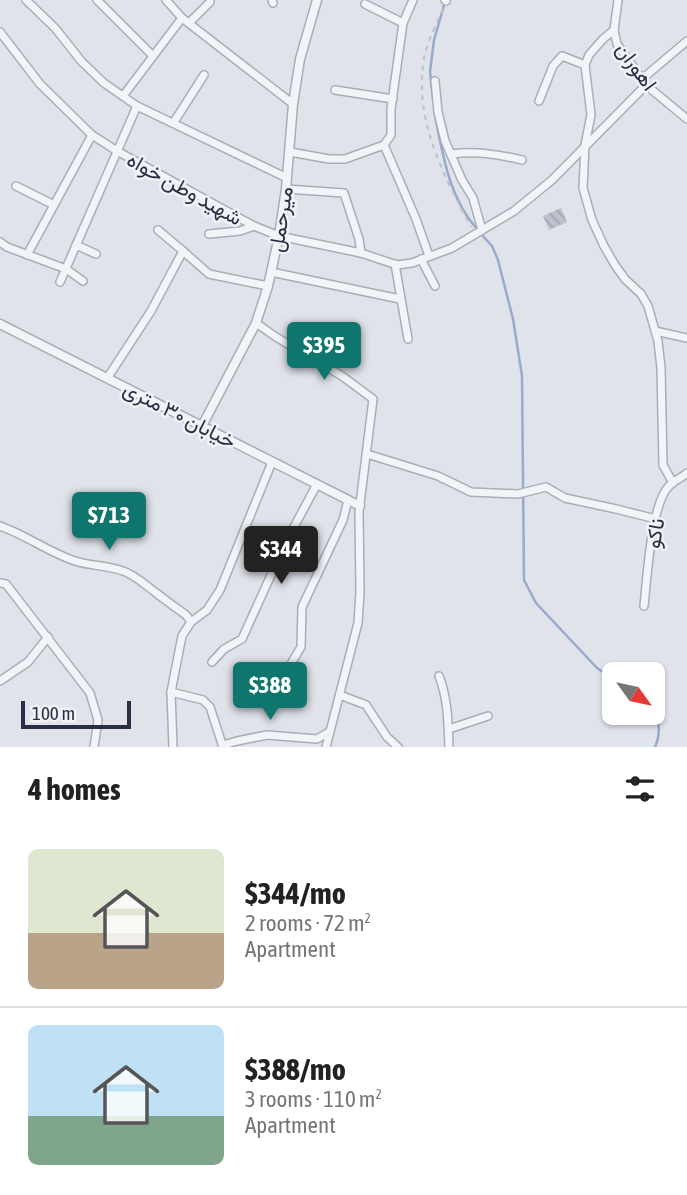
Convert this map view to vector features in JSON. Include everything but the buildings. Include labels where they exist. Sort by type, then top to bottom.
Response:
[{"type":"street","points":[[26,0],[55,28],[82,62],[104,83],[137,106],[287,178]]},
{"type":"street","points":[[96,0],[153,56]]},
{"type":"street","points":[[166,0],[186,21],[293,104]]},
{"type":"street","name":"میرحمل","points":[[202,426],[256,323],[268,286],[286,189],[293,104],[300,59],[317,0]]},
{"type":"street","points":[[290,152],[328,159],[345,159],[384,145],[391,135],[393,99],[404,23],[413,0]]},
{"type":"street","name":"اهوران","points":[[618,0],[614,30],[617,44],[644,82],[687,119]]},
{"type":"street","points":[[123,96],[153,56],[186,21],[210,2]]},
{"type":"street","points":[[365,4],[404,23]]},
{"type":"street","points":[[614,30],[589,55],[585,65],[591,115],[585,145],[583,188],[592,220],[615,265],[648,306],[658,341],[661,368],[663,465],[673,483]]},
{"type":"street","name":"شهید وطن خواه","points":[[0,33],[40,84],[92,135],[117,151],[254,226],[279,236],[360,253],[394,264],[412,263],[452,248],[514,211],[552,180],[644,82],[687,41]]},
{"type":"street","points":[[539,101],[553,66],[562,56],[585,65]]},
{"type":"street","points":[[174,122],[204,75]]},
{"type":"street","points":[[435,81],[438,112],[445,141],[473,198],[482,230]]},
{"type":"street","points":[[335,90],[393,99]]},
{"type":"street","points":[[60,282],[137,106]]},
{"type":"street","points":[[27,255],[92,135]]},
{"type":"street","points":[[384,145],[416,219],[435,286]]},
{"type":"street","points":[[451,154],[497,153],[522,160]]},
{"type":"street","points":[[16,186],[54,205]]},
{"type":"street","points":[[286,189],[344,192],[359,239],[360,253]]},
{"type":"street","points":[[209,234],[240,231],[254,226]]},
{"type":"street","points":[[158,230],[209,274],[268,286]]},
{"type":"street","points":[[0,242],[66,269],[83,281]]},
{"type":"street","points":[[76,246],[96,254]]},
{"type":"street","points":[[108,377],[151,311],[183,251]]},
{"type":"street","points":[[394,264],[408,339]]},
{"type":"street","points":[[271,272],[400,299]]},
{"type":"street","points":[[256,323],[342,376],[373,399],[360,506],[358,623],[326,747]]},
{"type":"street","name":"خیابان ۳۰ متری","points":[[0,324],[360,506]]},
{"type":"street","points":[[655,331],[687,338]]},
{"type":"street","points":[[367,454],[438,476],[471,492],[519,494],[546,487],[565,498],[656,519]]},
{"type":"street","points":[[173,747],[171,692],[182,636],[220,590],[272,461]]},
{"type":"street","name":"ناکو","points":[[644,606],[661,498],[669,485],[687,473]]},
{"type":"street","points":[[212,662],[224,649],[242,639],[317,484]]},
{"type":"street","points":[[292,662],[301,647],[302,607],[343,520],[348,500]]},
{"type":"street","points":[[0,526],[74,561],[124,571],[139,579],[186,615],[191,622]]},
{"type":"street","points":[[0,583],[6,584],[90,693],[97,720],[94,747]]},
{"type":"street","points":[[0,681],[28,662],[48,637]]},
{"type":"street","points":[[439,676],[445,692],[449,747]]},
{"type":"street","points":[[171,692],[203,700],[210,707],[223,746],[267,736],[317,739],[329,732]]},
{"type":"street","points":[[340,695],[366,705],[387,737],[398,747]]},
{"type":"street","points":[[449,729],[488,716]]},
{"type":"waterway","points":[[433,99],[430,72],[434,40],[445,2]]},
{"type":"waterway","points":[[435,116],[444,161],[454,190],[467,217],[477,229]]},
{"type":"waterway","points":[[481,234],[492,246],[498,260],[513,319],[522,376],[524,580],[536,603],[602,672]]},
{"type":"waterway","points":[[655,747],[658,725]]}]
